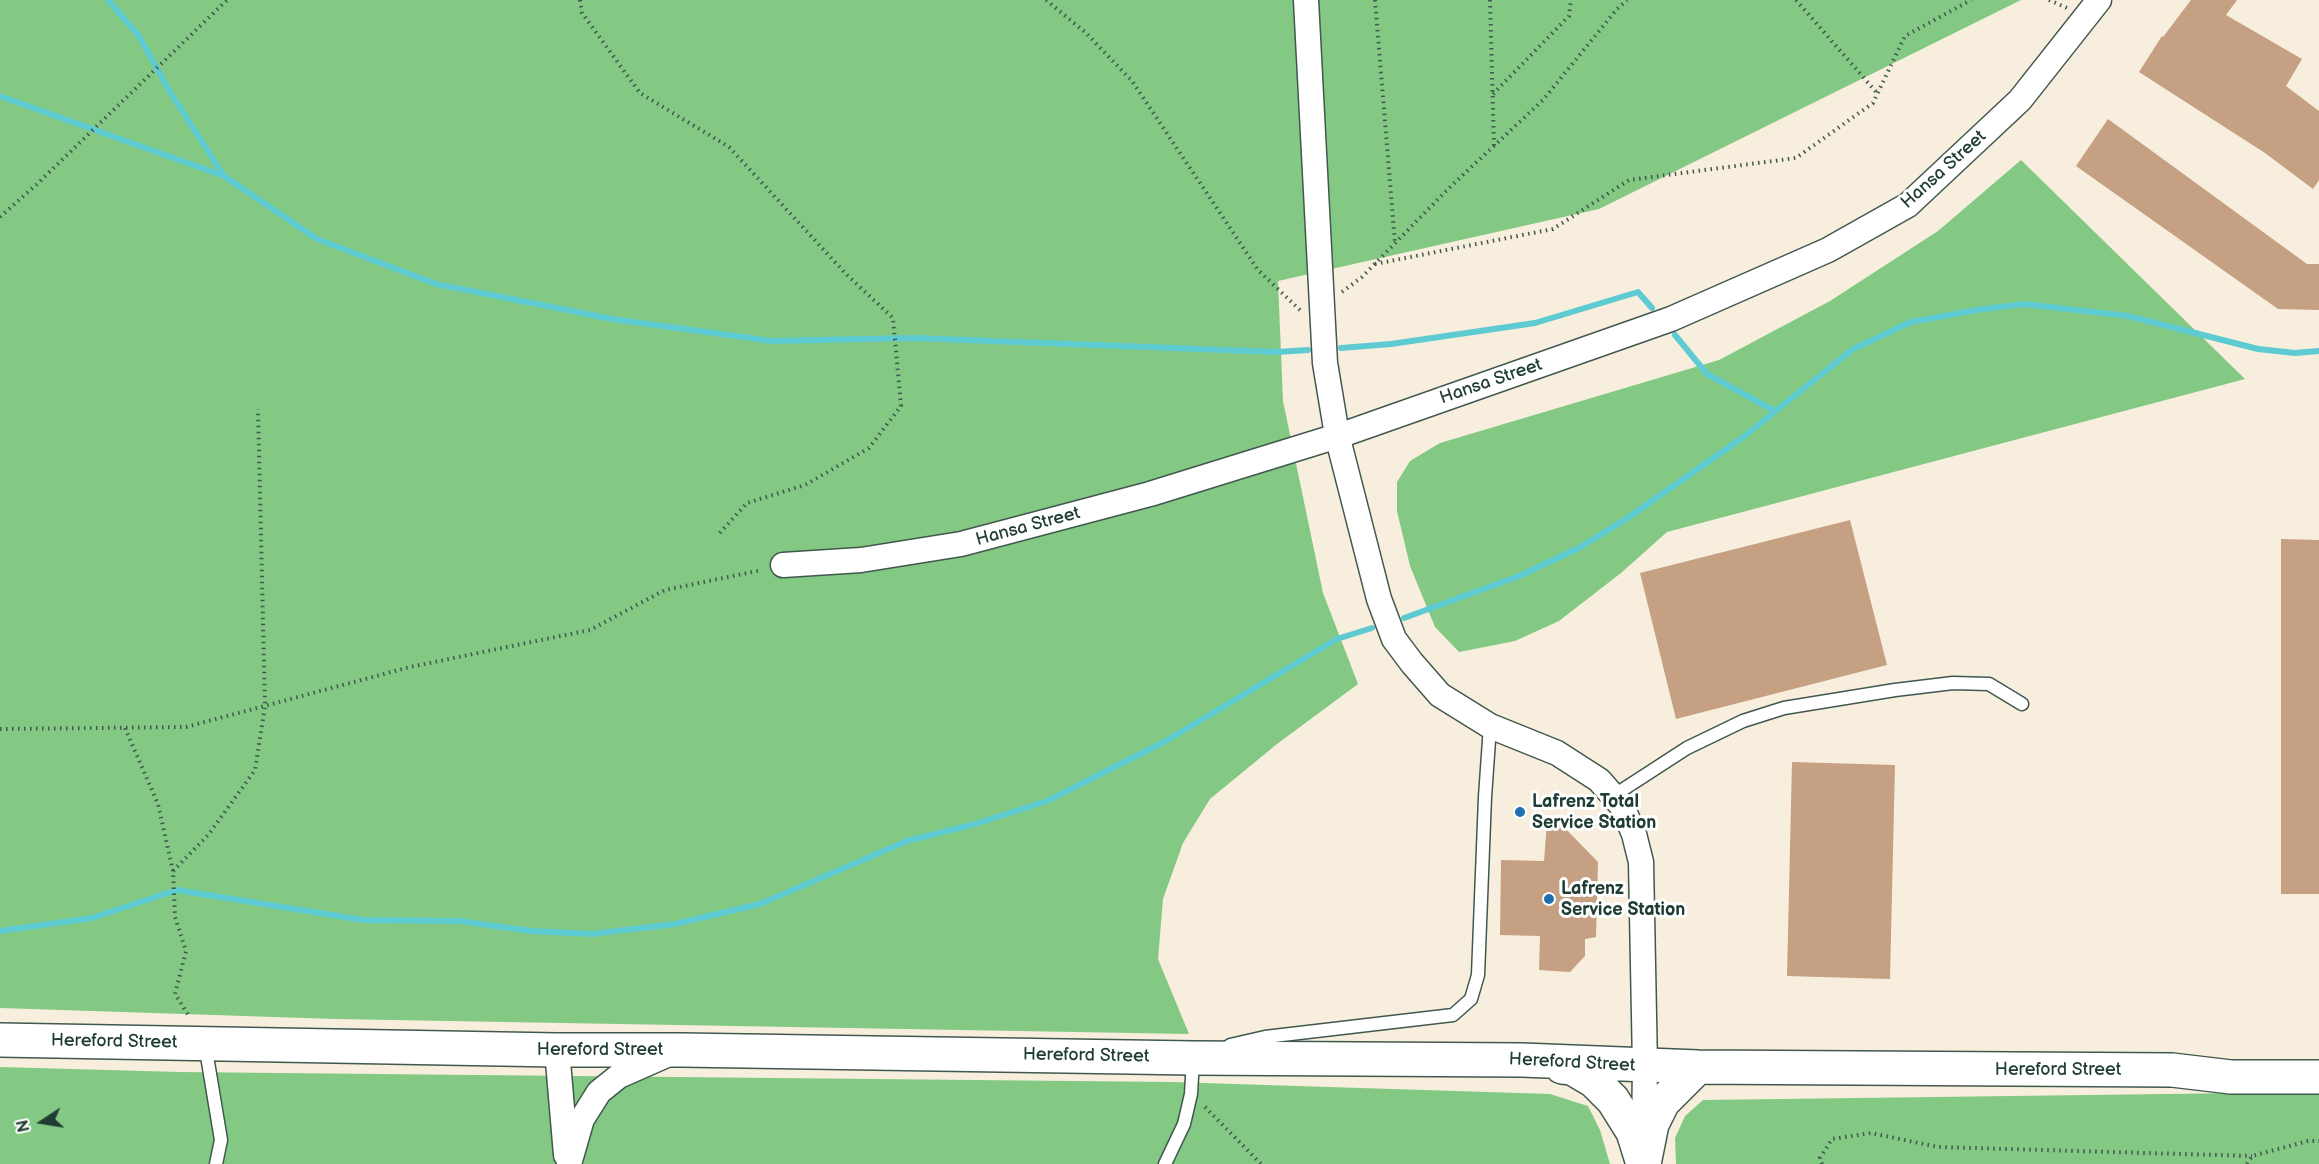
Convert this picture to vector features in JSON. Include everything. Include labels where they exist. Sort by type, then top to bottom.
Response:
[{"type":"main road","name":"Hereford Street","points":[[0,1040],[556,1050],[1522,1060],[1645,1066],[2172,1071],[2231,1077],[2319,1077]]},
{"type":"main road","points":[[1522,1060],[1572,1068],[1594,1081],[1613,1100],[1633,1132],[1643,1164]]},
{"type":"main road","name":"Hereford Street","points":[[2172,1071],[2232,1060],[2319,1060]]},
{"type":"main road","points":[[1643,1164],[1652,1124],[1663,1102],[1698,1067]]},
{"type":"street","points":[[1306,0],[1325,363],[1337,435],[1379,599],[1394,639],[1440,695],[1490,726],[1557,753],[1599,780],[1622,806],[1634,834],[1641,862],[1645,1066],[1643,1164]]},
{"type":"street","name":"Hansa Street","points":[[783,565],[861,560],[961,544],[1150,494],[1337,435],[1671,319],[1827,250],[1908,205],[2020,100],[2099,0]]},
{"type":"street","points":[[556,1050],[568,1164]]},
{"type":"street","points":[[568,1164],[582,1119],[598,1092],[618,1076],[682,1050]]},
{"type":"lane","points":[[1613,796],[1687,748],[1743,721],[1784,708],[1953,683],[1989,684],[2022,704]]},
{"type":"lane","points":[[1165,1164],[1184,1124],[1191,1094],[1192,1058],[1226,1046],[1265,1038],[1453,1015],[1471,999],[1478,975],[1490,726]]},
{"type":"lane","points":[[205,1043],[221,1140],[216,1164]]},
{"type":"path","points":[[0,217],[36,186],[227,0]]},
{"type":"path","points":[[580,0],[582,13],[640,93],[729,147],[846,274],[893,318],[901,405],[869,448],[805,485],[747,503],[717,536]]},
{"type":"path","points":[[1046,0],[1086,33],[1132,81],[1258,270],[1323,332]]},
{"type":"path","points":[[1375,0],[1395,244]]},
{"type":"path","points":[[1490,0],[1494,146]]},
{"type":"path","points":[[1493,95],[1569,16],[1571,0]]},
{"type":"path","points":[[1322,307],[1362,277],[1543,100],[1617,9],[1627,0]]},
{"type":"path","points":[[1796,0],[1877,93]]},
{"type":"path","points":[[1375,264],[1553,229],[1629,180],[1796,158],[1873,103],[1905,36],[1971,0]]},
{"type":"path","points":[[173,871],[208,834],[255,770],[265,706],[258,409]]},
{"type":"path","points":[[0,729],[186,727],[410,667],[591,630],[665,590],[783,565]]},
{"type":"path","points":[[125,728],[158,804],[173,871],[175,917],[186,951],[176,994],[205,1043]]},
{"type":"path","points":[[1191,1094],[1261,1164]]},
{"type":"path","points":[[1822,1164],[1820,1158],[1832,1139],[1871,1133],[1938,1147],[2252,1156],[2307,1141],[2319,1141]]},
{"type":"path","points":[[2247,1164],[2252,1156]]},
{"type":"green space","points":[[0,0],[2021,0],[1599,209],[1278,281],[1283,401],[1323,593],[1358,684],[1277,744],[1210,799],[1183,843],[1163,899],[1158,959],[1189,1034],[335,1019],[0,1008]]},
{"type":"green space","points":[[2021,160],[2245,379],[1667,532],[1621,573],[1559,621],[1515,641],[1459,652],[1435,627],[1410,566],[1397,511],[1397,482],[1410,461],[1440,443],[1719,360],[1830,301],[1938,231]]},
{"type":"green space","points":[[0,1067],[180,1072],[1172,1082],[1550,1094],[1588,1106],[1600,1130],[1610,1164],[0,1164]]},
{"type":"green space","points":[[2319,1092],[2319,1164],[1676,1164],[1675,1138],[1685,1116],[1703,1100]]},
{"type":"building","points":[[2191,0],[2237,0],[2226,15],[2302,59],[2286,86],[2319,111],[2319,180],[2313,189],[2265,153],[2139,72],[2162,36]]},
{"type":"building","points":[[2108,119],[2307,264],[2319,264],[2319,310],[2278,309],[2076,166]]},
{"type":"building","points":[[1850,520],[1887,665],[1676,719],[1640,573]]},
{"type":"building","points":[[2281,539],[2319,540],[2319,894],[2281,894]]},
{"type":"building","points":[[1792,762],[1895,765],[1890,979],[1787,976]]},
{"type":"building","name":"Lafrenz Service Station","points":[[1547,822],[1561,824],[1598,862],[1596,937],[1585,939],[1585,956],[1570,972],[1539,970],[1540,936],[1500,935],[1501,860],[1544,861]]},
{"type":"waterway","points":[[108,0],[139,36],[170,92],[224,176]]},
{"type":"waterway","points":[[0,96],[224,176],[317,239],[436,284],[612,319],[772,341],[915,338],[1277,352],[1308,350]]},
{"type":"waterway","points":[[1341,348],[1391,344],[1535,323],[1638,292],[1652,308]]},
{"type":"waterway","points":[[1404,618],[1519,576],[1579,548],[1629,517],[1742,438],[1853,349],[1911,322],[2024,304],[2128,316],[2258,349],[2295,353],[2319,351]]},
{"type":"waterway","points":[[1675,335],[1707,374],[1775,411]]},
{"type":"waterway","points":[[0,931],[92,918],[177,890],[363,920],[459,921],[531,931],[592,934],[675,924],[760,904],[907,841],[975,824],[1047,801],[1164,742],[1337,639],[1372,628]]},
{"type":"place","name":"Lafrenz Total Service Station","points":[[1520,812]]},
{"type":"place","name":"Lafrenz Service Station","points":[[1549,899]]}]
